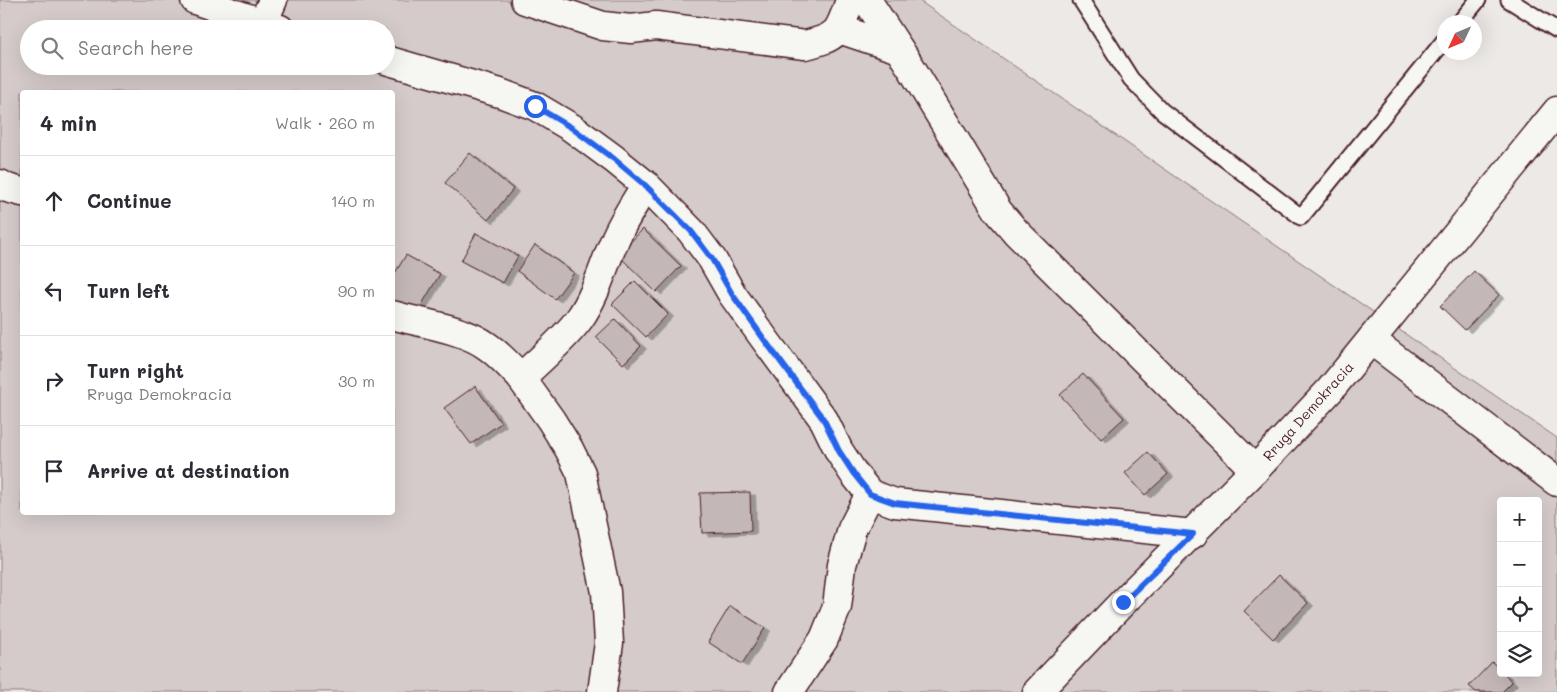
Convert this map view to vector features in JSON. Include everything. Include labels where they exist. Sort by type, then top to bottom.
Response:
[{"type":"street","points":[[195,0],[272,17]]},
{"type":"street","points":[[525,0],[603,26],[631,29],[656,26],[805,45],[824,40],[839,30],[850,0]]},
{"type":"street","points":[[867,0],[998,211],[1016,232],[1255,470]]},
{"type":"street","points":[[839,30],[899,49]]},
{"type":"street","points":[[395,63],[500,93],[535,106],[572,128],[614,159],[646,186],[691,231],[712,259],[732,294],[824,420],[839,451],[870,494],[895,503],[1193,534]]},
{"type":"street","name":"Rruga Demokracia","points":[[1037,692],[1123,602],[1193,534],[1330,390],[1557,111]]},
{"type":"street","points":[[0,184],[20,191]]},
{"type":"street","points":[[521,378],[580,318],[596,290],[618,232],[646,186]]},
{"type":"street","points":[[395,316],[470,336],[502,357],[521,378],[569,449],[581,473],[606,592],[609,644],[602,692]]},
{"type":"street","points":[[1371,340],[1557,482]]},
{"type":"street","points":[[789,692],[824,639],[837,607],[842,565],[852,529],[870,494]]},
{"type":"lane","points":[[1082,0],[1131,79],[1162,111],[1301,217],[1437,50]]},
{"type":"lane","points":[[1466,15],[1478,0]]},
{"type":"lane","points":[[1509,0],[1557,30]]},
{"type":"shaded area","points":[[0,0],[918,0],[1557,438],[1557,692],[0,692]]},
{"type":"building","points":[[470,153],[513,189],[488,220],[445,183]]},
{"type":"building","points":[[643,229],[681,266],[656,292],[618,255]]},
{"type":"building","points":[[476,233],[518,256],[503,283],[461,261]]},
{"type":"building","points":[[535,245],[574,273],[555,299],[517,271]]},
{"type":"building","points":[[406,255],[440,274],[415,316],[395,304],[395,273]]},
{"type":"building","points":[[1474,271],[1499,295],[1465,330],[1440,306]]},
{"type":"building","points":[[635,281],[668,314],[646,337],[612,304]]},
{"type":"building","points":[[615,319],[641,346],[623,364],[596,337]]},
{"type":"building","points":[[1083,374],[1124,418],[1101,439],[1060,395]]},
{"type":"building","points":[[475,386],[501,423],[471,444],[444,408]]},
{"type":"building","points":[[1148,452],[1168,474],[1145,495],[1125,473]]},
{"type":"building","points":[[750,492],[751,531],[702,533],[700,493]]},
{"type":"building","points":[[1279,575],[1308,603],[1273,639],[1244,611]]},
{"type":"building","points":[[730,606],[765,628],[742,664],[708,642]]},
{"type":"building","points":[[1492,662],[1497,666],[1497,677],[1508,677],[1512,682],[1502,692],[1476,692],[1469,686]]},
{"type":"route","points":[[535,106],[572,128],[614,159],[646,186],[691,231],[712,259],[732,294],[824,420],[839,451],[870,494],[895,503],[1193,534],[1123,602]]}]
